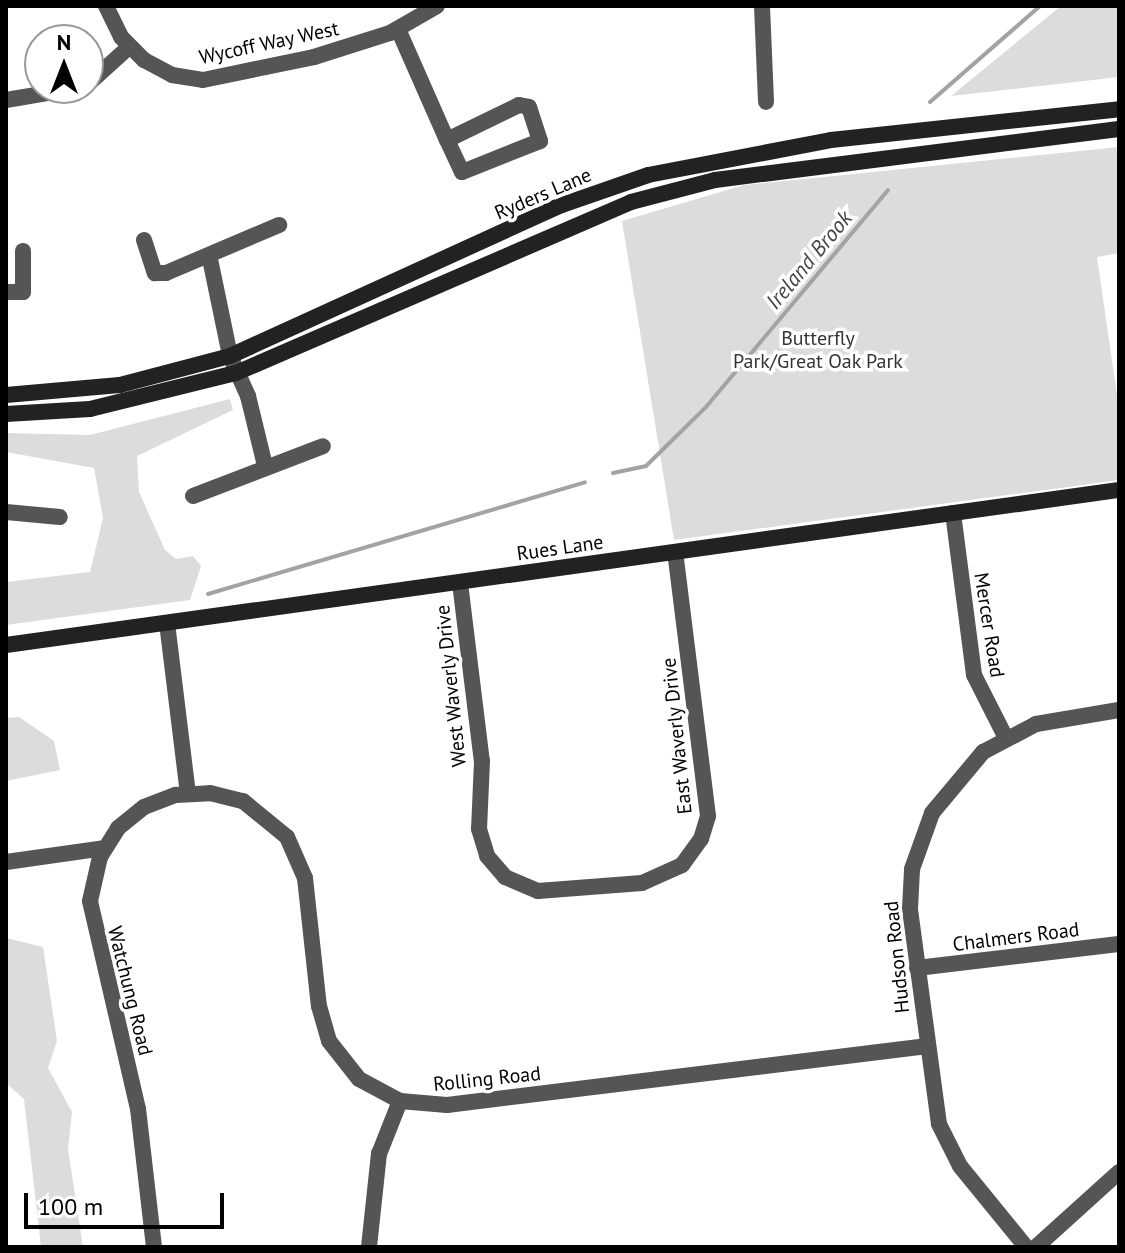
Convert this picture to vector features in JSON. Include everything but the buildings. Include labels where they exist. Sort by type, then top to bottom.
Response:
[{"type":"main road","name":"Ryders Lane","points":[[6,395],[120,385],[230,356],[562,205],[648,175],[831,140],[1119,109]]},
{"type":"main road","name":"Ryders Lane","points":[[6,414],[90,409],[236,373],[631,202],[803,166],[1119,129]]},
{"type":"main road","name":"Rues Lane","points":[[6,645],[1119,490]]},
{"type":"street","name":"Wycoff Way West","points":[[106,6],[129,47],[172,75],[214,79],[314,57],[398,29],[437,6]]},
{"type":"street","points":[[762,6],[766,102]]},
{"type":"street","points":[[398,29],[447,140],[466,172],[543,137],[523,104],[447,140]]},
{"type":"street","points":[[104,70],[129,47]]},
{"type":"street","points":[[144,240],[155,273],[210,259],[279,225]]},
{"type":"street","points":[[14,292],[23,251]]},
{"type":"street","points":[[210,259],[230,356],[265,466]]},
{"type":"street","points":[[193,496],[323,446]]},
{"type":"street","points":[[6,512],[60,517]]},
{"type":"street","name":"Mercer Road","points":[[953,513],[974,675],[1006,738]]},
{"type":"street","name":"East Waverly Drive","points":[[642,883],[682,865],[701,839],[708,816],[675,552]]},
{"type":"street","name":"West Waverly Drive","points":[[460,583],[482,761],[479,829],[487,856],[505,877],[538,891],[642,883]]},
{"type":"street","points":[[167,623],[188,793]]},
{"type":"street","name":"Hudson Road","points":[[1026,1247],[948,1147],[927,1046],[910,889],[924,831],[955,780],[1006,738],[1055,718],[1119,710]]},
{"type":"street","name":"Watchung Road","points":[[154,1247],[138,1109],[91,912],[92,878],[104,848],[135,813],[188,793]]},
{"type":"street","name":"Rolling Road","points":[[188,793],[243,801],[287,837],[305,878],[319,1006],[329,1041],[359,1079],[400,1101],[447,1105],[927,1046]]},
{"type":"street","points":[[6,862],[104,848]]},
{"type":"street","name":"Chalmers Road","points":[[917,968],[1119,944]]},
{"type":"street","points":[[369,1247],[379,1154],[400,1101]]},
{"type":"street","points":[[1036,1247],[1119,1172]]},
{"type":"green space","points":[[1061,6],[1119,6],[1119,77],[951,96]]},
{"type":"green space","name":"Butterfly Park/Great Oak Park","points":[[1119,147],[1119,253],[1097,257],[1119,409],[1119,480],[674,540],[622,221],[744,185]]},
{"type":"green space","points":[[230,399],[233,410],[137,456],[139,492],[165,550],[176,559],[193,556],[201,566],[190,600],[6,625],[6,582],[90,572],[103,518],[94,468],[6,452],[6,433],[90,435]]},
{"type":"green space","points":[[19,717],[54,741],[60,770],[6,781],[6,718]]},
{"type":"green space","points":[[6,938],[43,947],[57,1041],[48,1068],[72,1112],[68,1149],[83,1247],[41,1247],[24,1099],[6,1083]]},
{"type":"waterway","name":"Ireland Brook","points":[[930,102],[1040,6]]},
{"type":"waterway","name":"Ireland Brook","points":[[613,473],[646,466],[706,407],[888,190]]},
{"type":"waterway","name":"Ireland Brook","points":[[208,594],[585,482]]}]
